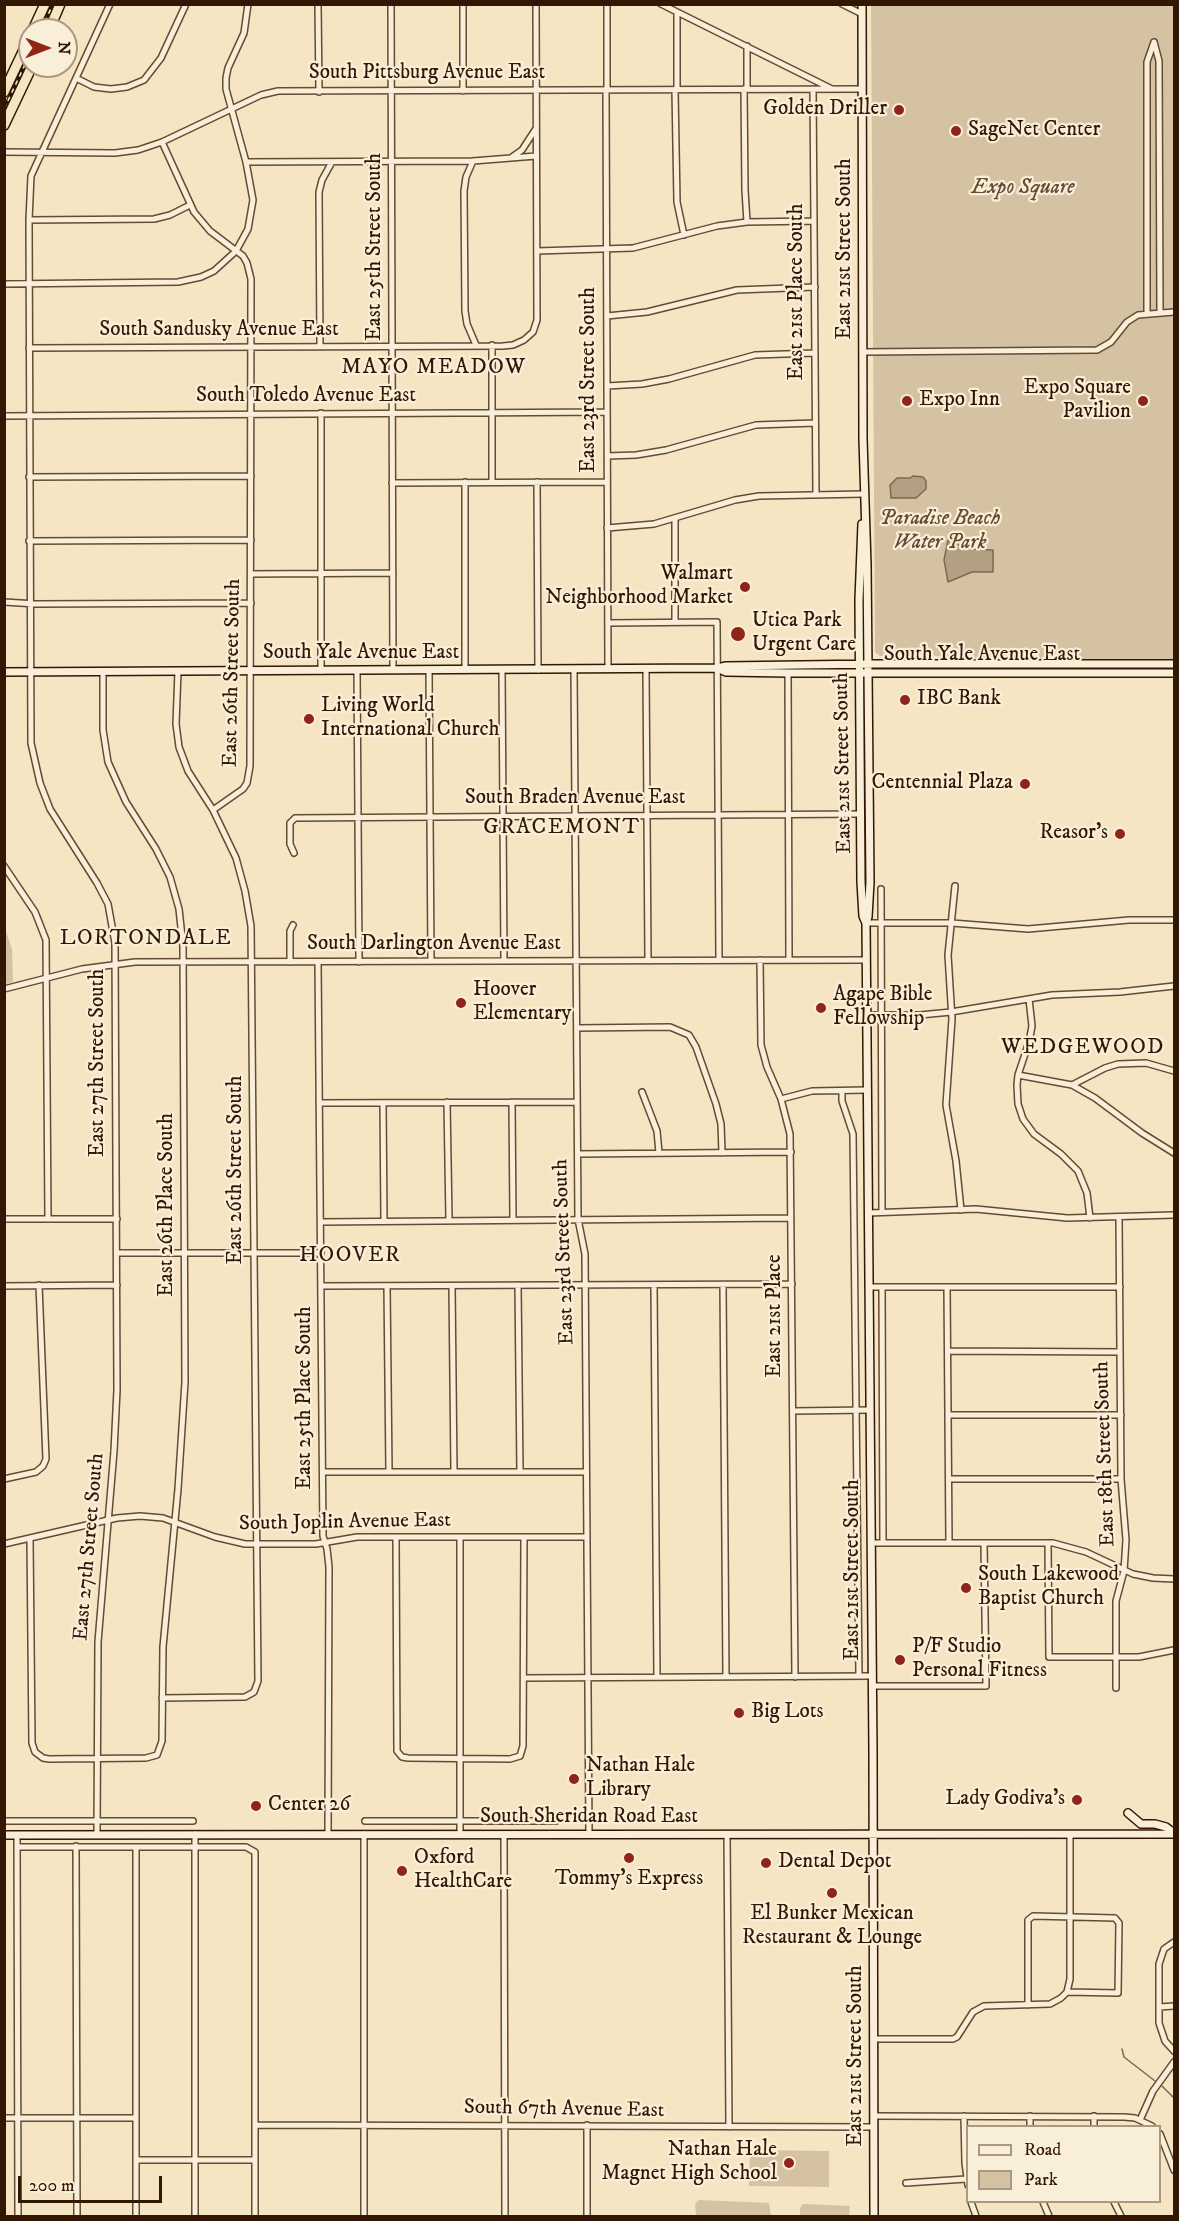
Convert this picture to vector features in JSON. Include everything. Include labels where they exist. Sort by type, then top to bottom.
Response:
[{"type":"highway","points":[[39,18],[45,4]]},
{"type":"highway","points":[[54,18],[60,4]]},
{"type":"highway","points":[[4,92],[18,62]]},
{"type":"highway","points":[[4,125],[26,78]]},
{"type":"main road","name":"East 21st Street South","points":[[862,4],[864,494],[867,565],[870,882],[866,923],[866,960],[874,2217]]},
{"type":"main road","name":"East 21st Street South","points":[[864,494],[859,561],[859,664],[861,882],[863,916],[866,923]]},
{"type":"main road","name":"South Yale Avenue East","points":[[4,672],[646,669],[859,664],[1174,664]]},
{"type":"main road","points":[[1041,664],[1041,673]]},
{"type":"main road","points":[[1106,664],[1106,673]]},
{"type":"main road","points":[[1155,664],[1155,673]]},
{"type":"main road","name":"South Yale Avenue East","points":[[717,668],[726,672],[789,673],[1174,673]]},
{"type":"main road","points":[[861,814],[869,809]]},
{"type":"main road","points":[[861,882],[870,882]]},
{"type":"main road","points":[[1128,1813],[1141,1824],[1166,1827],[1174,1833]]},
{"type":"main road","name":"South Sheridan Road East","points":[[4,1835],[1174,1833]]},
{"type":"street","name":"East 27th Street South","points":[[78,74],[110,4]]},
{"type":"street","points":[[76,78],[94,87],[111,89],[127,87],[144,80],[157,65],[186,4]]},
{"type":"street","points":[[4,284],[178,282],[201,277],[214,271],[236,251],[248,229],[253,200],[246,162],[226,89],[226,78],[228,68],[244,33],[248,4]]},
{"type":"street","points":[[318,4],[319,92]]},
{"type":"street","name":"East 25th Street South","points":[[391,4],[393,670]]},
{"type":"street","points":[[463,4],[463,91]]},
{"type":"street","points":[[536,4],[537,251],[633,248],[717,226],[747,222],[814,221]]},
{"type":"street","name":"East 23rd Street South","points":[[607,4],[608,669]]},
{"type":"street","points":[[661,4],[677,14],[834,89]]},
{"type":"street","points":[[842,4],[862,14]]},
{"type":"street","points":[[677,14],[677,201],[684,234]]},
{"type":"street","points":[[1147,312],[1147,62],[1154,42],[1159,61],[1160,312]]},
{"type":"street","points":[[747,46],[744,180],[747,222]]},
{"type":"street","name":"East 27th Street South","points":[[76,78],[31,176],[28,284],[29,672],[31,742],[40,783],[58,822],[103,893],[114,929],[116,963],[116,1410],[98,1642],[97,1834]]},
{"type":"street","name":"East 21st Place South","points":[[813,89],[816,495]]},
{"type":"street","name":"South Pittsburg Avenue East","points":[[4,152],[126,152],[138,150],[162,142],[231,108],[272,92],[862,89]]},
{"type":"street","points":[[511,159],[522,150],[536,128]]},
{"type":"street","points":[[162,142],[190,205],[204,225],[236,251]]},
{"type":"street","points":[[246,162],[473,161],[536,156]]},
{"type":"street","points":[[473,161],[465,184],[465,311],[467,324],[476,345]]},
{"type":"street","points":[[320,346],[319,192],[322,180],[332,162]]},
{"type":"street","points":[[29,220],[154,219],[170,215],[190,205]]},
{"type":"street","name":"East 26th Street South","points":[[162,1698],[240,1698],[254,1692],[258,1681],[251,926],[241,876],[228,840],[213,810],[238,795],[249,775],[250,271],[243,256],[236,251]]},
{"type":"street","name":"South Sandusky Avenue East","points":[[29,348],[518,344],[533,332],[537,320],[537,251]]},
{"type":"street","points":[[607,316],[647,312],[737,290],[815,287]]},
{"type":"street","points":[[863,352],[1097,350],[1111,342],[1127,322],[1138,315],[1147,312],[1174,312]]},
{"type":"street","points":[[492,345],[492,482]]},
{"type":"street","points":[[607,386],[642,384],[669,379],[756,355],[815,353]]},
{"type":"street","name":"South Toledo Avenue East","points":[[4,416],[607,412]]},
{"type":"street","points":[[321,413],[321,671]]},
{"type":"street","points":[[607,456],[636,455],[666,450],[756,425],[815,423]]},
{"type":"street","points":[[29,477],[251,476]]},
{"type":"street","points":[[465,482],[465,669]]},
{"type":"street","points":[[537,482],[538,670]]},
{"type":"street","points":[[392,483],[607,482]]},
{"type":"street","points":[[608,528],[633,527],[675,519],[743,498],[770,495],[864,494]]},
{"type":"street","points":[[675,519],[675,622]]},
{"type":"street","points":[[29,541],[251,540]]},
{"type":"street","points":[[251,574],[393,573]]},
{"type":"street","points":[[4,602],[251,603]]},
{"type":"street","points":[[608,623],[717,622],[719,960]]},
{"type":"street","points":[[502,669],[504,961]]},
{"type":"street","name":"East 23rd Street South","points":[[574,669],[578,1220],[584,1245],[585,1285],[589,1834]]},
{"type":"street","points":[[646,669],[648,961]]},
{"type":"street","points":[[357,670],[359,962]]},
{"type":"street","points":[[429,670],[431,962]]},
{"type":"street","points":[[178,671],[176,724],[179,747],[188,771],[213,810]]},
{"type":"street","name":"East 26th Place South","points":[[97,1759],[146,1758],[157,1755],[162,1741],[163,1639],[185,1382],[184,962],[181,918],[170,876],[122,795],[108,762],[103,730],[102,672]]},
{"type":"street","points":[[789,673],[789,960]]},
{"type":"street","name":"South Braden Avenue East","points":[[294,853],[290,844],[291,820],[295,818],[861,814]]},
{"type":"street","points":[[4,866],[35,912],[45,933],[48,1219]]},
{"type":"street","points":[[955,886],[948,955],[951,1012],[946,1105],[956,1161],[961,1210]]},
{"type":"street","points":[[881,889],[882,1212]]},
{"type":"street","points":[[866,923],[952,923],[1028,929],[1130,920],[1174,920]]},
{"type":"street","points":[[290,962],[290,931],[293,925]]},
{"type":"street","name":"East 21st Place","points":[[759,960],[761,1045],[767,1067],[788,1119],[791,1152],[795,1677]]},
{"type":"street","name":"South Darlington Avenue East","points":[[4,989],[47,977],[116,963],[866,960]]},
{"type":"street","name":"East 25th Place South","points":[[318,962],[323,1536],[329,1567],[328,1834]]},
{"type":"street","points":[[867,1015],[920,1015],[1052,995],[1120,992],[1174,986]]},
{"type":"street","points":[[1029,999],[1031,1034],[1018,1075],[1017,1095],[1023,1119],[1040,1140],[1061,1154],[1078,1172],[1087,1193],[1090,1218]]},
{"type":"street","points":[[577,1028],[670,1027],[689,1035],[696,1047],[716,1104],[721,1124],[722,1153]]},
{"type":"street","points":[[1072,1085],[1118,1064],[1146,1063],[1174,1071]]},
{"type":"street","points":[[1018,1075],[1072,1085],[1095,1098],[1142,1133],[1174,1153]]},
{"type":"street","points":[[781,1099],[812,1091],[867,1090]]},
{"type":"street","name":"East 21st Street South","points":[[842,1091],[842,1101],[853,1134],[859,1676]]},
{"type":"street","points":[[642,1092],[657,1131],[659,1153]]},
{"type":"street","points":[[447,1102],[448,1220]]},
{"type":"street","points":[[512,1102],[513,1220]]},
{"type":"street","points":[[319,1103],[577,1102]]},
{"type":"street","points":[[384,1103],[384,1221]]},
{"type":"street","points":[[578,1154],[791,1152]]},
{"type":"street","points":[[868,1213],[993,1210],[1067,1218],[1174,1215]]},
{"type":"street","name":"East 18th Street South","points":[[1116,1688],[1116,1600],[1124,1571],[1126,1540],[1121,1479],[1119,1217]]},
{"type":"street","points":[[321,1221],[791,1218]]},
{"type":"street","points":[[4,1219],[117,1219]]},
{"type":"street","points":[[117,1253],[321,1253]]},
{"type":"street","points":[[321,1286],[792,1284]]},
{"type":"street","points":[[4,1479],[36,1472],[44,1466],[47,1455],[39,1285]]},
{"type":"street","points":[[4,1286],[117,1285]]},
{"type":"street","points":[[518,1285],[520,1472]]},
{"type":"street","points":[[654,1285],[657,1677]]},
{"type":"street","points":[[723,1285],[726,1677]]},
{"type":"street","points":[[387,1286],[389,1472]]},
{"type":"street","points":[[452,1286],[454,1472]]},
{"type":"street","points":[[869,1287],[1120,1287]]},
{"type":"street","name":"East 21st Street South","points":[[882,1287],[883,1543]]},
{"type":"street","points":[[947,1287],[949,1543]]},
{"type":"street","points":[[948,1351],[1120,1352]]},
{"type":"street","points":[[793,1411],[870,1410]]},
{"type":"street","points":[[948,1415],[1121,1415]]},
{"type":"street","points":[[323,1472],[586,1472]]},
{"type":"street","points":[[949,1479],[1121,1479]]},
{"type":"street","name":"South Joplin Avenue East","points":[[4,1544],[140,1516],[163,1518],[234,1543],[325,1543],[357,1537],[586,1537]]},
{"type":"street","points":[[396,1537],[396,1744],[399,1755],[408,1758],[510,1759],[520,1755],[523,1746],[524,1537]]},
{"type":"street","points":[[460,1537],[460,1834]]},
{"type":"street","points":[[30,1539],[32,1743],[37,1754],[49,1759],[97,1759]]},
{"type":"street","points":[[871,1543],[1048,1543],[1066,1545],[1124,1571],[1153,1578],[1174,1579]]},
{"type":"street","points":[[872,1686],[986,1686],[984,1543]]},
{"type":"street","points":[[1048,1543],[1049,1657],[1147,1656],[1174,1650]]},
{"type":"street","points":[[524,1678],[872,1676]]},
{"type":"street","points":[[4,1821],[193,1821]]},
{"type":"street","name":"South Sheridan Road East","points":[[365,1821],[556,1821]]},
{"type":"street","points":[[195,1834],[195,2217]]},
{"type":"street","points":[[364,1834],[364,2217]]},
{"type":"street","points":[[504,1834],[505,2217]]},
{"type":"street","points":[[727,1834],[729,2127]]},
{"type":"street","points":[[873,2039],[953,2039],[957,2037],[969,2016],[977,2008],[991,2005],[1050,2004],[1061,1998],[1066,1992],[1070,1979],[1070,1834]]},
{"type":"street","points":[[17,1835],[18,2217]]},
{"type":"street","points":[[17,1846],[251,1848],[255,1855],[255,2217]]},
{"type":"street","points":[[76,1846],[77,2217]]},
{"type":"street","points":[[135,1847],[136,2217]]},
{"type":"street","points":[[1028,2005],[1028,1920],[1033,1916],[1115,1918],[1118,1920],[1120,1990],[1116,1993],[1066,1992]]},
{"type":"street","points":[[1174,1942],[1168,1945],[1161,1954],[1159,1964],[1161,2032],[1174,2051]]},
{"type":"street","points":[[1159,2007],[1174,2006]]},
{"type":"street","points":[[1140,2120],[1153,2091],[1174,2062]]},
{"type":"street","points":[[874,2116],[1094,2116],[1124,2117],[1140,2120],[1149,2125]]},
{"type":"street","points":[[964,2116],[966,2160]]},
{"type":"street","points":[[1030,2116],[1030,2125]]},
{"type":"street","points":[[1094,2116],[1094,2125]]},
{"type":"street","points":[[4,2118],[136,2118]]},
{"type":"street","name":"South 67th Avenue East","points":[[255,2125],[874,2127]]},
{"type":"street","points":[[587,2125],[587,2217]]},
{"type":"street","points":[[1161,2137],[1174,2170]]},
{"type":"street","points":[[136,2160],[255,2160]]},
{"type":"street","points":[[906,2183],[966,2182]]},
{"type":"street","points":[[1043,2203],[1049,2217]]},
{"type":"street","points":[[1114,2203],[1121,2217]]},
{"type":"green space","name":"Expo Square","points":[[871,5],[1174,5],[1174,659],[957,659],[930,655],[880,656],[875,652]]},
{"type":"green space","points":[[5,928],[12,949],[13,982],[5,984]]},
{"type":"green space","points":[[750,2150],[829,2151],[829,2187],[749,2186]]},
{"type":"green space","points":[[699,2200],[769,2203],[771,2216],[696,2216],[695,2204]]},
{"type":"green space","points":[[803,2204],[850,2206],[849,2216],[800,2216],[800,2208]]},
{"type":"shaded area","points":[[923,477],[926,481],[926,489],[916,498],[891,498],[890,485],[897,478]]},
{"type":"shaded area","points":[[948,540],[972,549],[993,550],[993,572],[972,572],[948,582],[944,560]]},
{"type":"waterway","points":[[1122,2049],[1124,2057],[1155,2081]]},
{"type":"waterway","points":[[1162,2086],[1174,2098]]},
{"type":"railway","points":[[47,18],[53,4]]},
{"type":"railway","points":[[4,109],[19,78]]},
{"type":"place","name":"Golden Driller","points":[[899,110]]},
{"type":"place","name":"SageNet Center","points":[[956,131]]},
{"type":"place","name":"Expo Inn","points":[[907,401]]},
{"type":"place","name":"Expo Square Pavilion","points":[[1143,401]]},
{"type":"place","name":"Walmart Neighborhood Market","points":[[745,587]]},
{"type":"place","name":"Utica Park Urgent Care","points":[[738,634]]},
{"type":"place","name":"IBC Bank","points":[[905,700]]},
{"type":"place","name":"Living World International Church","points":[[309,719]]},
{"type":"place","name":"Centennial Plaza","points":[[1025,784]]},
{"type":"place","name":"Reasor's","points":[[1120,834]]},
{"type":"place","name":"Hoover Elementary","points":[[461,1003]]},
{"type":"place","name":"Agape Bible Fellowship","points":[[821,1008]]},
{"type":"place","name":"South Lakewood Baptist Church","points":[[966,1588]]},
{"type":"place","name":"P/F Studio Personal Fitness","points":[[900,1660]]},
{"type":"place","name":"Big Lots","points":[[739,1713]]},
{"type":"place","name":"Nathan Hale Library","points":[[574,1779]]},
{"type":"place","name":"Lady Godiva's","points":[[1077,1800]]},
{"type":"place","name":"Center 26","points":[[256,1806]]},
{"type":"place","name":"Tommy's Express","points":[[629,1858]]},
{"type":"place","name":"Dental Depot","points":[[766,1863]]},
{"type":"place","name":"Oxford HealthCare","points":[[402,1871]]},
{"type":"place","name":"El Bunker Mexican Restaurant & Lounge","points":[[832,1893]]},
{"type":"place","name":"Nathan Hale Magnet High School","points":[[789,2163]]},
{"type":"district","name":"MAYO MEADOW","points":[[434,368]]},
{"type":"district","name":"GRACEMONT","points":[[562,828]]},
{"type":"district","name":"LORTONDALE","points":[[146,939]]},
{"type":"district","name":"WEDGEWOOD","points":[[1083,1048]]},
{"type":"district","name":"HOOVER","points":[[350,1256]]},
{"type":"park label","name":"Paradise Beach Water Park","points":[[940,532]]}]
